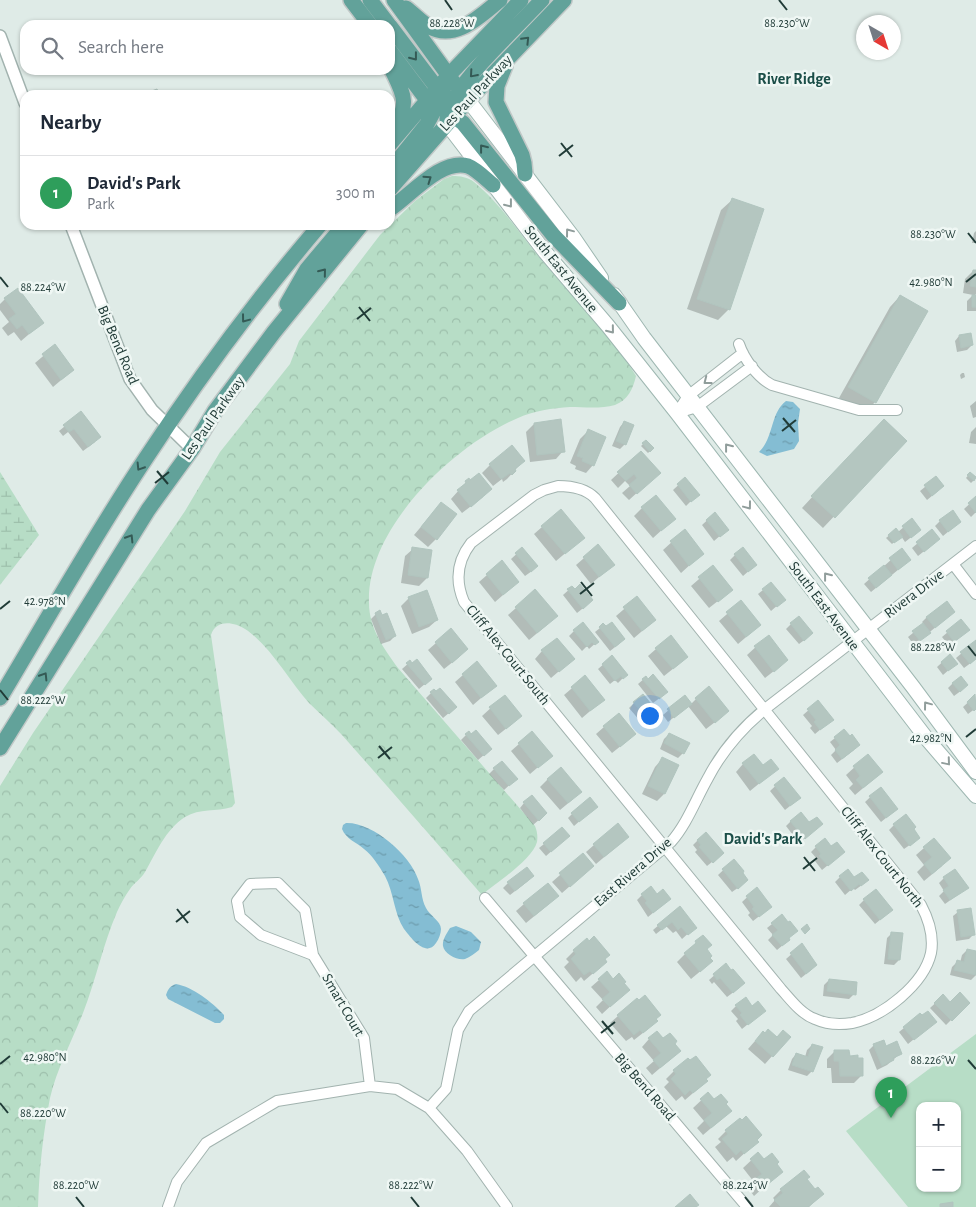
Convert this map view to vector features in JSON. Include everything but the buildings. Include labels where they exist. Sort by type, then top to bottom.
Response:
[{"type":"main road","points":[[351,0],[366,20]]},
{"type":"main road","points":[[370,0],[386,20]]},
{"type":"main road","points":[[395,1],[426,25],[446,31],[465,26],[500,0]]},
{"type":"main road","name":"Les Paul Parkway","points":[[448,76],[521,0]]},
{"type":"main road","points":[[395,164],[476,70],[542,0]]},
{"type":"main road","name":"Les Paul Parkway","points":[[395,139],[510,56],[564,0]]},
{"type":"main road","points":[[395,1],[448,76],[447,103]]},
{"type":"main road","points":[[395,32],[447,103],[552,236],[619,303]]},
{"type":"main road","points":[[395,56],[447,103]]},
{"type":"main road","points":[[510,56],[497,86],[496,99],[498,108],[523,160],[525,174]]},
{"type":"main road","points":[[394,75],[404,96],[401,118],[395,131]]},
{"type":"main road","name":"Les Paul Parkway","points":[[395,181],[447,103]]},
{"type":"main road","name":"South East Avenue","points":[[447,103],[525,174],[619,303],[976,772]]},
{"type":"main road","name":"South East Avenue","points":[[447,103],[494,185],[548,255],[608,326],[677,413],[927,739],[976,796]]},
{"type":"main road","points":[[395,205],[431,177],[446,168],[454,166],[468,166],[494,185]]},
{"type":"main road","points":[[0,698],[136,474],[168,426],[251,311],[316,230]]},
{"type":"main road","name":"Les Paul Parkway","points":[[0,748],[148,510],[192,449],[215,411],[354,230]]},
{"type":"street","points":[[0,36],[20,90]]},
{"type":"street","name":"Big Bend Road","points":[[73,230],[128,373],[147,404],[192,449]]},
{"type":"street","points":[[693,401],[741,348],[761,378],[772,385],[859,410],[897,410]]},
{"type":"street","points":[[677,413],[693,401],[752,366]]},
{"type":"street","name":"Cliff Alex Court South","points":[[666,847],[464,602],[460,591],[459,568],[464,553],[471,543],[540,492],[550,488],[566,486],[590,492],[765,709]]},
{"type":"street","name":"Rivera Drive","points":[[852,642],[976,546]]},
{"type":"street","points":[[953,564],[976,594]]},
{"type":"street","name":"East Rivera Drive","points":[[429,1108],[446,1089],[458,1030],[469,1011],[666,847],[678,833],[709,776],[727,749],[748,723],[852,642]]},
{"type":"street","name":"Cliff Alex Court North","points":[[666,847],[781,989],[805,1014],[813,1019],[832,1024],[863,1020],[890,1006],[917,981],[927,966],[932,944],[928,920],[921,905],[765,709]]},
{"type":"street","name":"Smart Court","points":[[313,955],[261,935],[240,917],[237,900],[250,884],[278,884],[305,910],[313,955],[364,1038],[370,1086]]},
{"type":"street","name":"Big Bend Road","points":[[485,898],[747,1207]]},
{"type":"street","points":[[168,1207],[177,1182],[206,1143],[277,1100],[370,1086],[397,1089],[429,1108],[467,1151],[507,1207]]},
{"type":"green space","points":[[452,176],[472,180],[494,201],[544,263],[605,332],[636,376],[629,393],[620,403],[598,407],[564,407],[530,413],[493,431],[467,448],[418,492],[398,519],[382,546],[372,575],[370,612],[374,630],[383,646],[398,668],[535,826],[537,842],[534,849],[521,864],[482,895],[342,735],[309,703],[271,653],[254,636],[241,627],[226,623],[217,626],[211,635],[235,803],[232,807],[191,814],[178,822],[162,842],[143,874],[124,898],[112,924],[88,1000],[53,1087],[43,1139],[38,1207],[0,1207],[0,786],[33,733],[185,511],[220,452],[290,364],[299,341],[380,235],[385,230],[395,230],[395,220],[415,201],[444,179]]},
{"type":"green space","points":[[0,472],[39,535],[0,585]]},
{"type":"green space","points":[[976,1034],[976,1207],[908,1207],[846,1131]]},
{"type":"water","points":[[786,401],[793,402],[800,409],[798,423],[799,441],[794,449],[767,456],[759,452],[767,440],[777,412]]},
{"type":"water","points":[[346,823],[357,824],[379,834],[399,850],[414,870],[426,908],[440,926],[439,938],[432,947],[423,948],[404,929],[398,917],[385,876],[370,855],[344,832],[342,829]]},
{"type":"water","points":[[456,926],[471,932],[481,942],[479,950],[465,959],[452,956],[446,952],[443,946],[444,939],[450,928]]},
{"type":"water","points":[[176,984],[189,988],[202,996],[224,1015],[224,1019],[220,1023],[215,1023],[168,999],[166,995],[168,991]]},
{"type":"place","name":"David's Park","points":[[891,1118]]},
{"type":"district","name":"River Ridge","points":[[794,79]]},
{"type":"district","name":"David's Park","points":[[763,839]]}]
